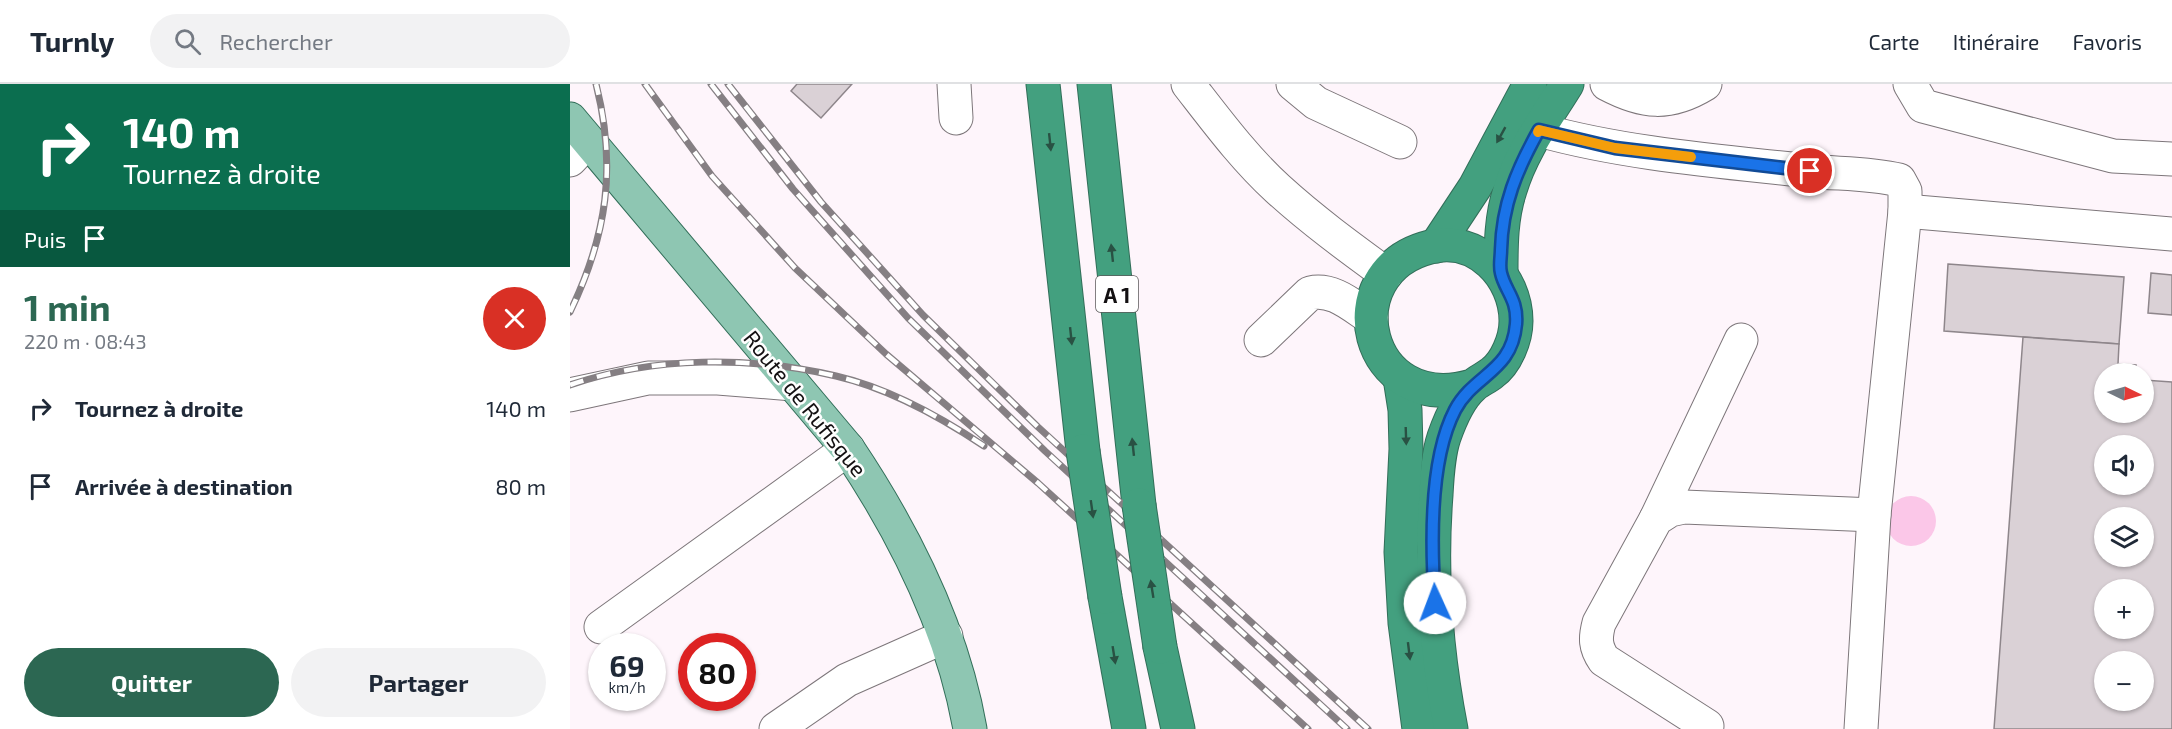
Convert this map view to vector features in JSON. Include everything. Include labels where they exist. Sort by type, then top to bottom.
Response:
[{"type":"highway","name":"A 1","points":[[1043,84],[1083,451],[1104,597],[1129,729]]},
{"type":"highway","name":"A 1","points":[[1094,84],[1139,505],[1160,647],[1178,729]]},
{"type":"highway","points":[[1436,246],[1475,187],[1530,84]]},
{"type":"highway","points":[[1501,273],[1503,218],[1510,190],[1520,164],[1567,84]]},
{"type":"highway","points":[[1436,246],[1451,246],[1472,251],[1491,262],[1501,273],[1513,296],[1516,323],[1510,350],[1494,371],[1472,386],[1454,391],[1435,392],[1416,387],[1400,378],[1384,361],[1374,340],[1371,318],[1374,295],[1386,274],[1399,260],[1417,250],[1436,246]]},
{"type":"highway","points":[[1400,378],[1405,410],[1406,449],[1401,552],[1405,623],[1419,729]]},
{"type":"highway","points":[[1451,729],[1437,636],[1434,587],[1435,507],[1443,439],[1456,410],[1472,386]]},
{"type":"main road","name":"Route de Rufisque","points":[[576,140],[848,449],[889,513],[913,559],[946,636],[970,729]]},
{"type":"lane","points":[[954,84],[956,118]]},
{"type":"lane","points":[[1188,84],[1224,130],[1276,187],[1324,228],[1386,274]]},
{"type":"lane","points":[[1293,84],[1316,103],[1400,142]]},
{"type":"lane","points":[[1607,84],[1628,95],[1665,100],[1690,94],[1705,84]]},
{"type":"lane","points":[[1910,84],[1923,106],[2113,156],[2172,159]]},
{"type":"lane","points":[[1539,130],[1615,148],[1810,171],[1886,177],[1899,180],[1905,191],[1905,211],[1874,515],[1861,729]]},
{"type":"lane","points":[[1905,211],[2172,234]]},
{"type":"lane","points":[[1261,340],[1310,294],[1318,292],[1327,291],[1371,318]]},
{"type":"lane","points":[[1707,726],[1604,660],[1597,649],[1595,637],[1599,623],[1656,519],[1741,340]]},
{"type":"lane","points":[[570,395],[648,378],[718,378],[793,384]]},
{"type":"lane","points":[[601,627],[848,449]]},
{"type":"lane","points":[[1656,519],[1670,510],[1684,507],[1874,515]]},
{"type":"lane","points":[[776,729],[848,681],[946,636]]},
{"type":"shaded area","points":[[1906,496],[1916,496],[1929,503],[1936,516],[1936,526],[1929,539],[1916,546],[1906,546],[1897,542],[1890,535],[1886,526],[1886,516],[1890,507],[1897,500]]},
{"type":"building","points":[[797,84],[852,84],[821,118],[791,91]]},
{"type":"building","points":[[1948,264],[2124,277],[2119,344],[1944,331]]},
{"type":"building","points":[[2151,273],[2172,275],[2172,315],[2148,313]]},
{"type":"building","points":[[2023,337],[2119,344],[2118,363],[2094,363],[2094,423],[2154,423],[2154,381],[2172,382],[2172,729],[1994,729]]},
{"type":"railway","points":[[570,312],[593,256],[605,200],[606,144],[596,84]]},
{"type":"railway","points":[[645,84],[712,176],[795,268],[886,354],[1038,483],[1308,729]]},
{"type":"railway","points":[[711,84],[793,189],[908,318],[1045,451],[1347,729]]},
{"type":"railway","points":[[728,84],[821,202],[923,315],[1038,427],[1368,729]]},
{"type":"railway","points":[[570,385],[602,375],[669,364],[736,362],[803,369],[855,381],[913,404],[984,446]]},
{"type":"slow traffic","points":[[1538,132],[1539,130],[1615,148],[1691,157]]},
{"type":"route","points":[[1435,603],[1435,507],[1443,439],[1456,410],[1472,386],[1494,371],[1510,350],[1516,323],[1513,296],[1501,273],[1503,218],[1520,164],[1539,130],[1615,148],[1810,171]]}]
